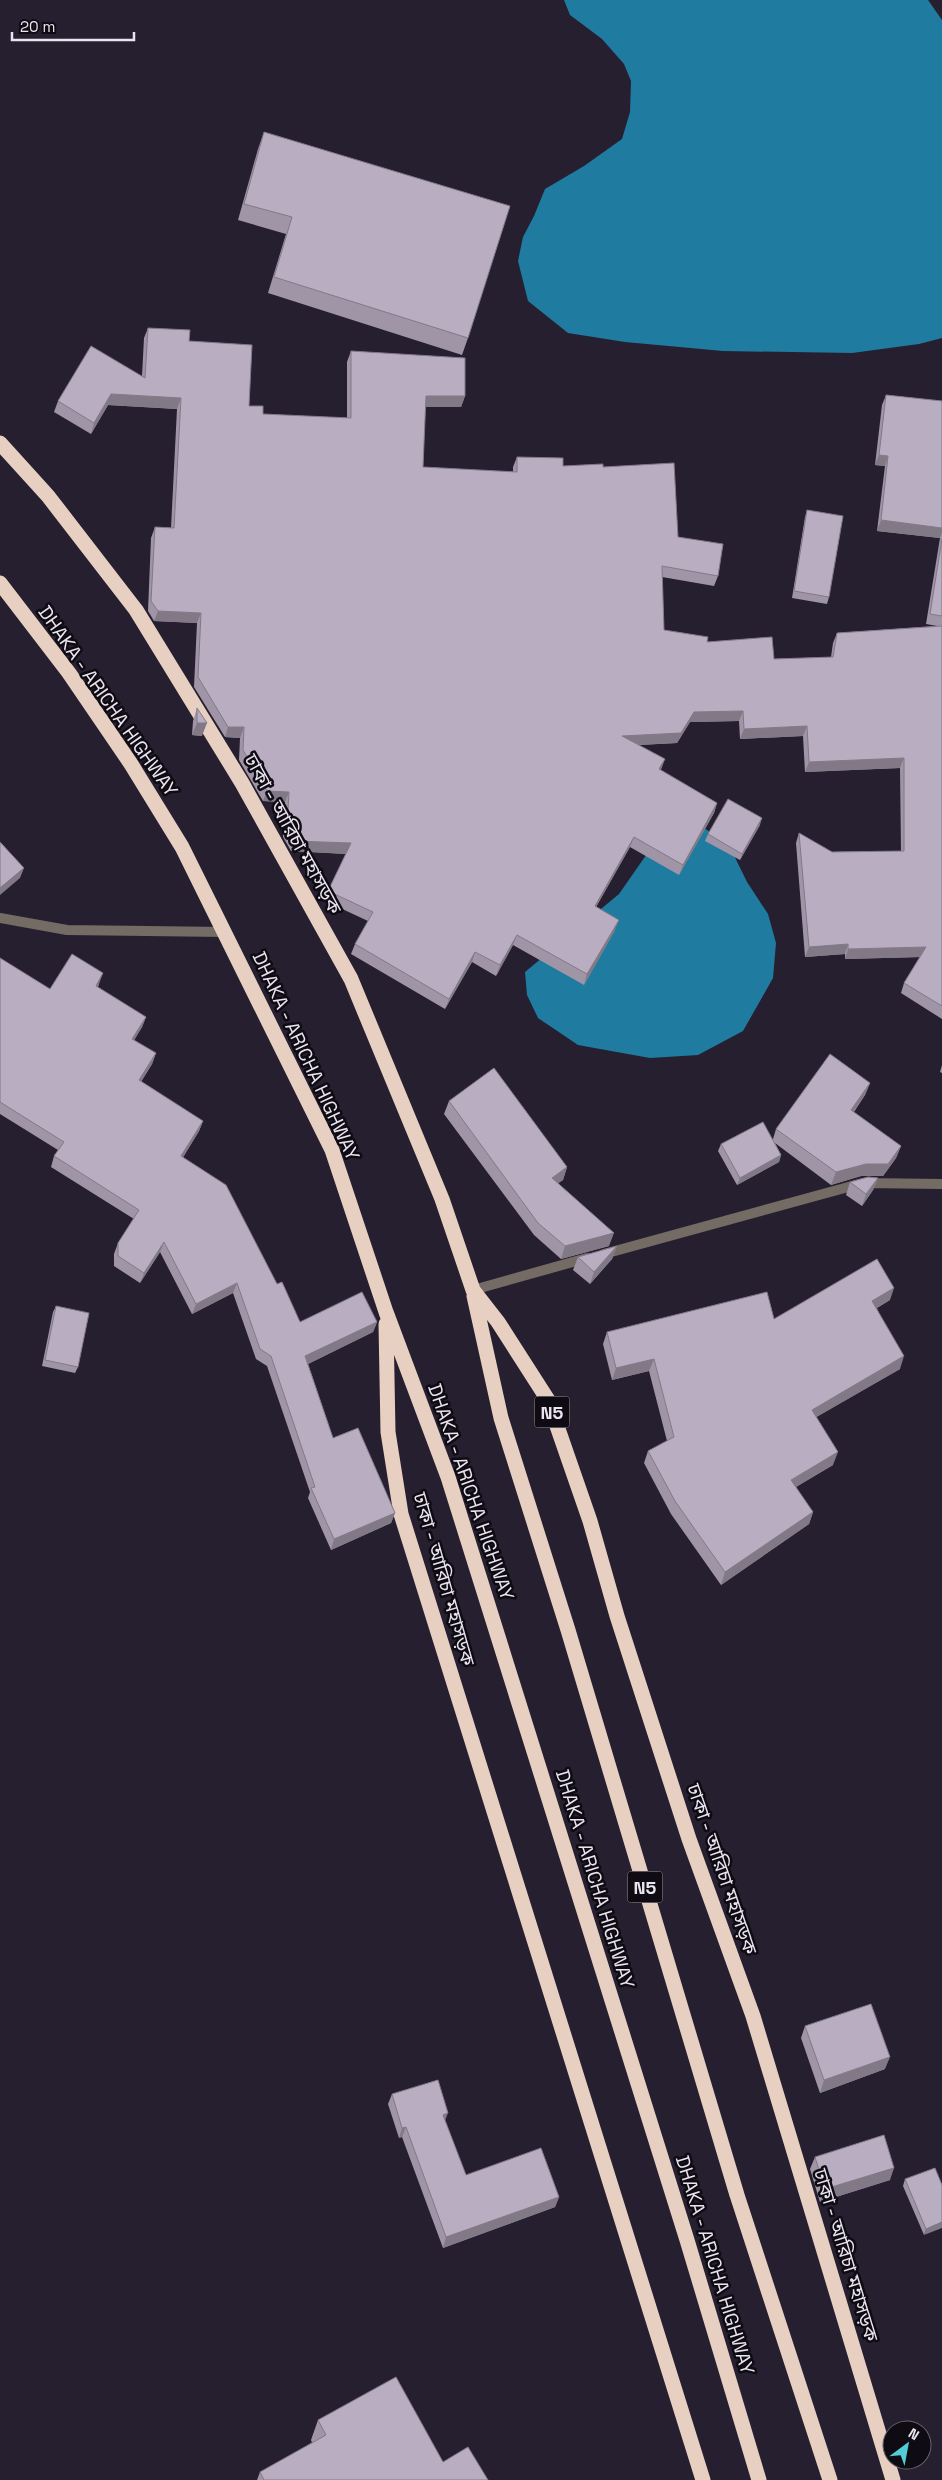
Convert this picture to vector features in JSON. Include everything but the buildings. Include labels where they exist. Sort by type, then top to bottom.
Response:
[{"type":"highway","name":"ঢাকা - আরিচা মহাসড়ক","points":[[0,444],[48,496],[136,610],[247,791],[351,979],[442,1199],[473,1290],[501,1418],[568,1630],[737,2195],[830,2480]]},
{"type":"highway","name":"DHAKA - ARICHA HIGHWAY","points":[[0,583],[69,673],[131,764],[182,847],[332,1150],[386,1312],[448,1477],[687,2240],[759,2480]]},
{"type":"highway","name":"ঢাকা - আরিচা মহাসড়ক","points":[[473,1290],[498,1322],[548,1400],[587,1512],[617,1616],[689,1839],[753,2016],[893,2480]]},
{"type":"highway","name":"ঢাকা - আরিচা মহাসড়ক","points":[[386,1312],[388,1432],[401,1514],[703,2480]]},
{"type":"street","points":[[0,918],[68,930],[225,932]]},
{"type":"street","points":[[473,1290],[863,1183],[942,1184]]},
{"type":"water","points":[[564,0],[928,0],[942,20],[942,338],[919,344],[852,353],[723,351],[625,342],[568,333],[528,301],[518,261],[523,237],[545,189],[584,166],[622,139],[630,112],[631,81],[624,64],[602,39],[570,15]]},
{"type":"water","points":[[699,825],[728,843],[747,882],[768,914],[776,943],[773,978],[743,1031],[698,1055],[650,1058],[578,1045],[538,1018],[527,995],[525,972],[619,894],[649,851]]}]
